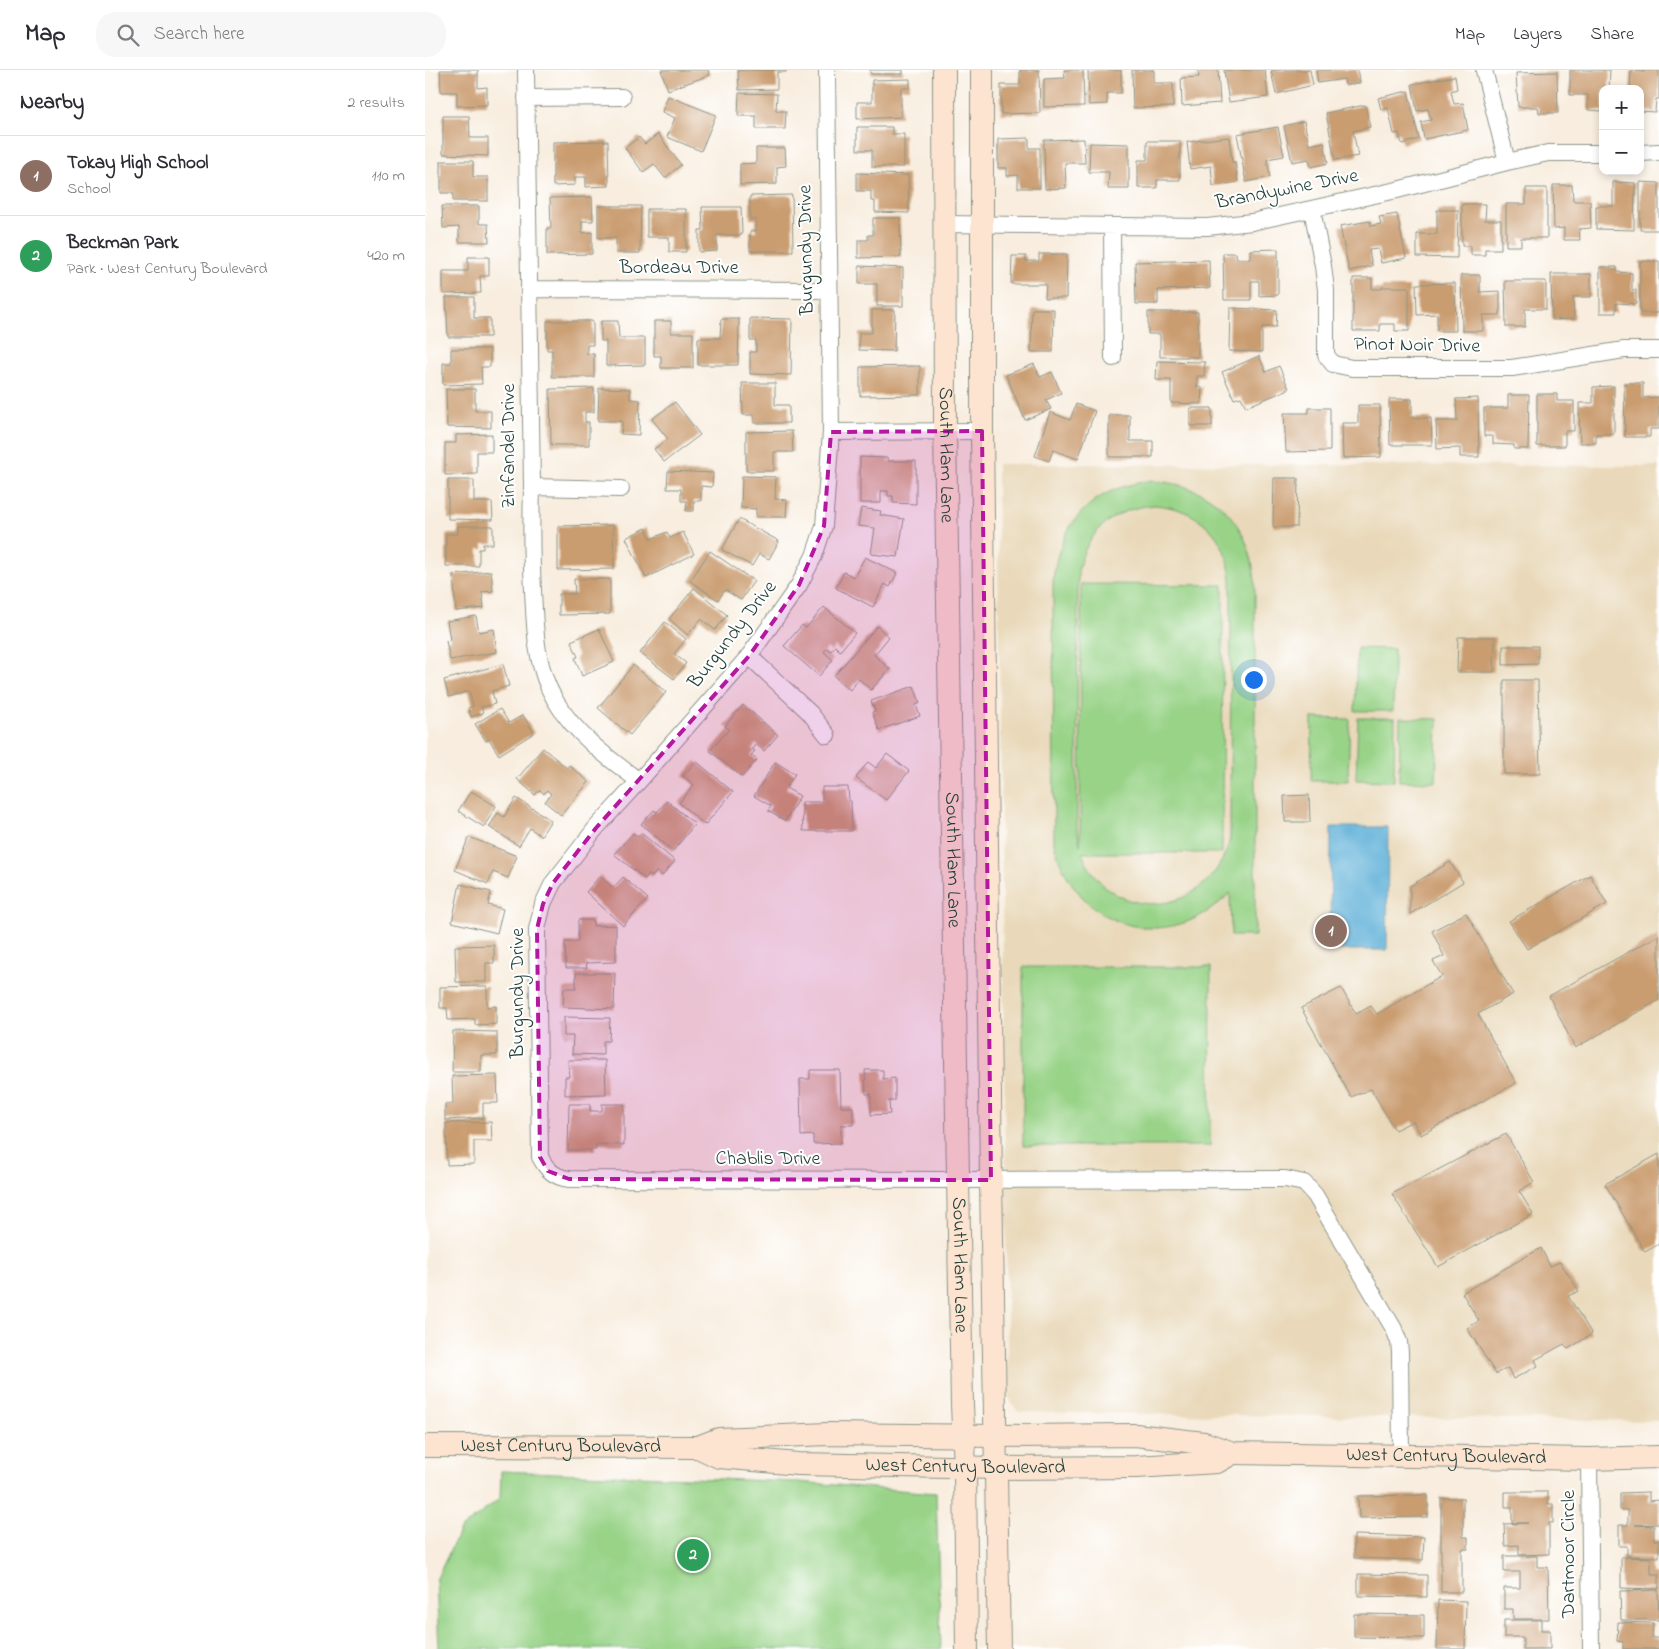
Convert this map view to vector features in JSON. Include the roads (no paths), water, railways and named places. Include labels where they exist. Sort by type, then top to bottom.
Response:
[{"type":"main road","name":"South Ham Lane","points":[[944,70],[945,432],[967,1649]]},
{"type":"main road","name":"South Ham Lane","points":[[982,70],[982,431],[999,1649]]},
{"type":"main road","name":"West Century Boulevard","points":[[425,1446],[698,1447],[719,1439],[827,1434],[1135,1435],[1204,1443],[1233,1453],[1589,1459],[1659,1456]]},
{"type":"main road","name":"West Century Boulevard","points":[[698,1447],[719,1457],[798,1464],[997,1468],[1136,1467],[1217,1462],[1233,1453]]},
{"type":"street","name":"Zinfandel Drive","points":[[526,70],[531,537],[535,641],[543,673],[555,700],[575,727],[603,754],[639,781]]},
{"type":"street","name":"Burgundy Drive","points":[[548,1171],[540,1157],[537,929],[543,904],[553,883],[596,828],[749,656],[799,585],[815,556],[824,526],[831,432],[827,70]]},
{"type":"street","points":[[1484,70],[1507,162]]},
{"type":"street","points":[[526,98],[622,97]]},
{"type":"street","points":[[1644,152],[1659,152]]},
{"type":"street","name":"Brandywine Drive","points":[[943,224],[1207,227],[1252,222],[1397,190],[1548,153],[1599,153]]},
{"type":"street","name":"Pinot Noir Drive","points":[[1311,209],[1326,290],[1326,355],[1333,364],[1352,368],[1512,368],[1624,350],[1659,350]]},
{"type":"street","points":[[1112,226],[1113,358]]},
{"type":"street","name":"Bordeau Drive","points":[[529,289],[829,290]]},
{"type":"street","points":[[831,432],[982,431]]},
{"type":"street","points":[[531,487],[621,489]]},
{"type":"street","points":[[749,656],[810,713],[827,736]]},
{"type":"street","name":"Chablis Drive","points":[[548,1171],[560,1178],[569,1179],[1285,1179],[1304,1183],[1315,1195],[1394,1329],[1399,1342],[1401,1455]]},
{"type":"street","name":"Dartmoor Circle","points":[[1589,1459],[1591,1649]]},
{"type":"water","points":[[1331,827],[1388,827],[1387,950],[1330,950]]},
{"type":"place","name":"Tokay High School","points":[[1331,931]]},
{"type":"place","name":"Beckman Park","points":[[693,1555]]}]
